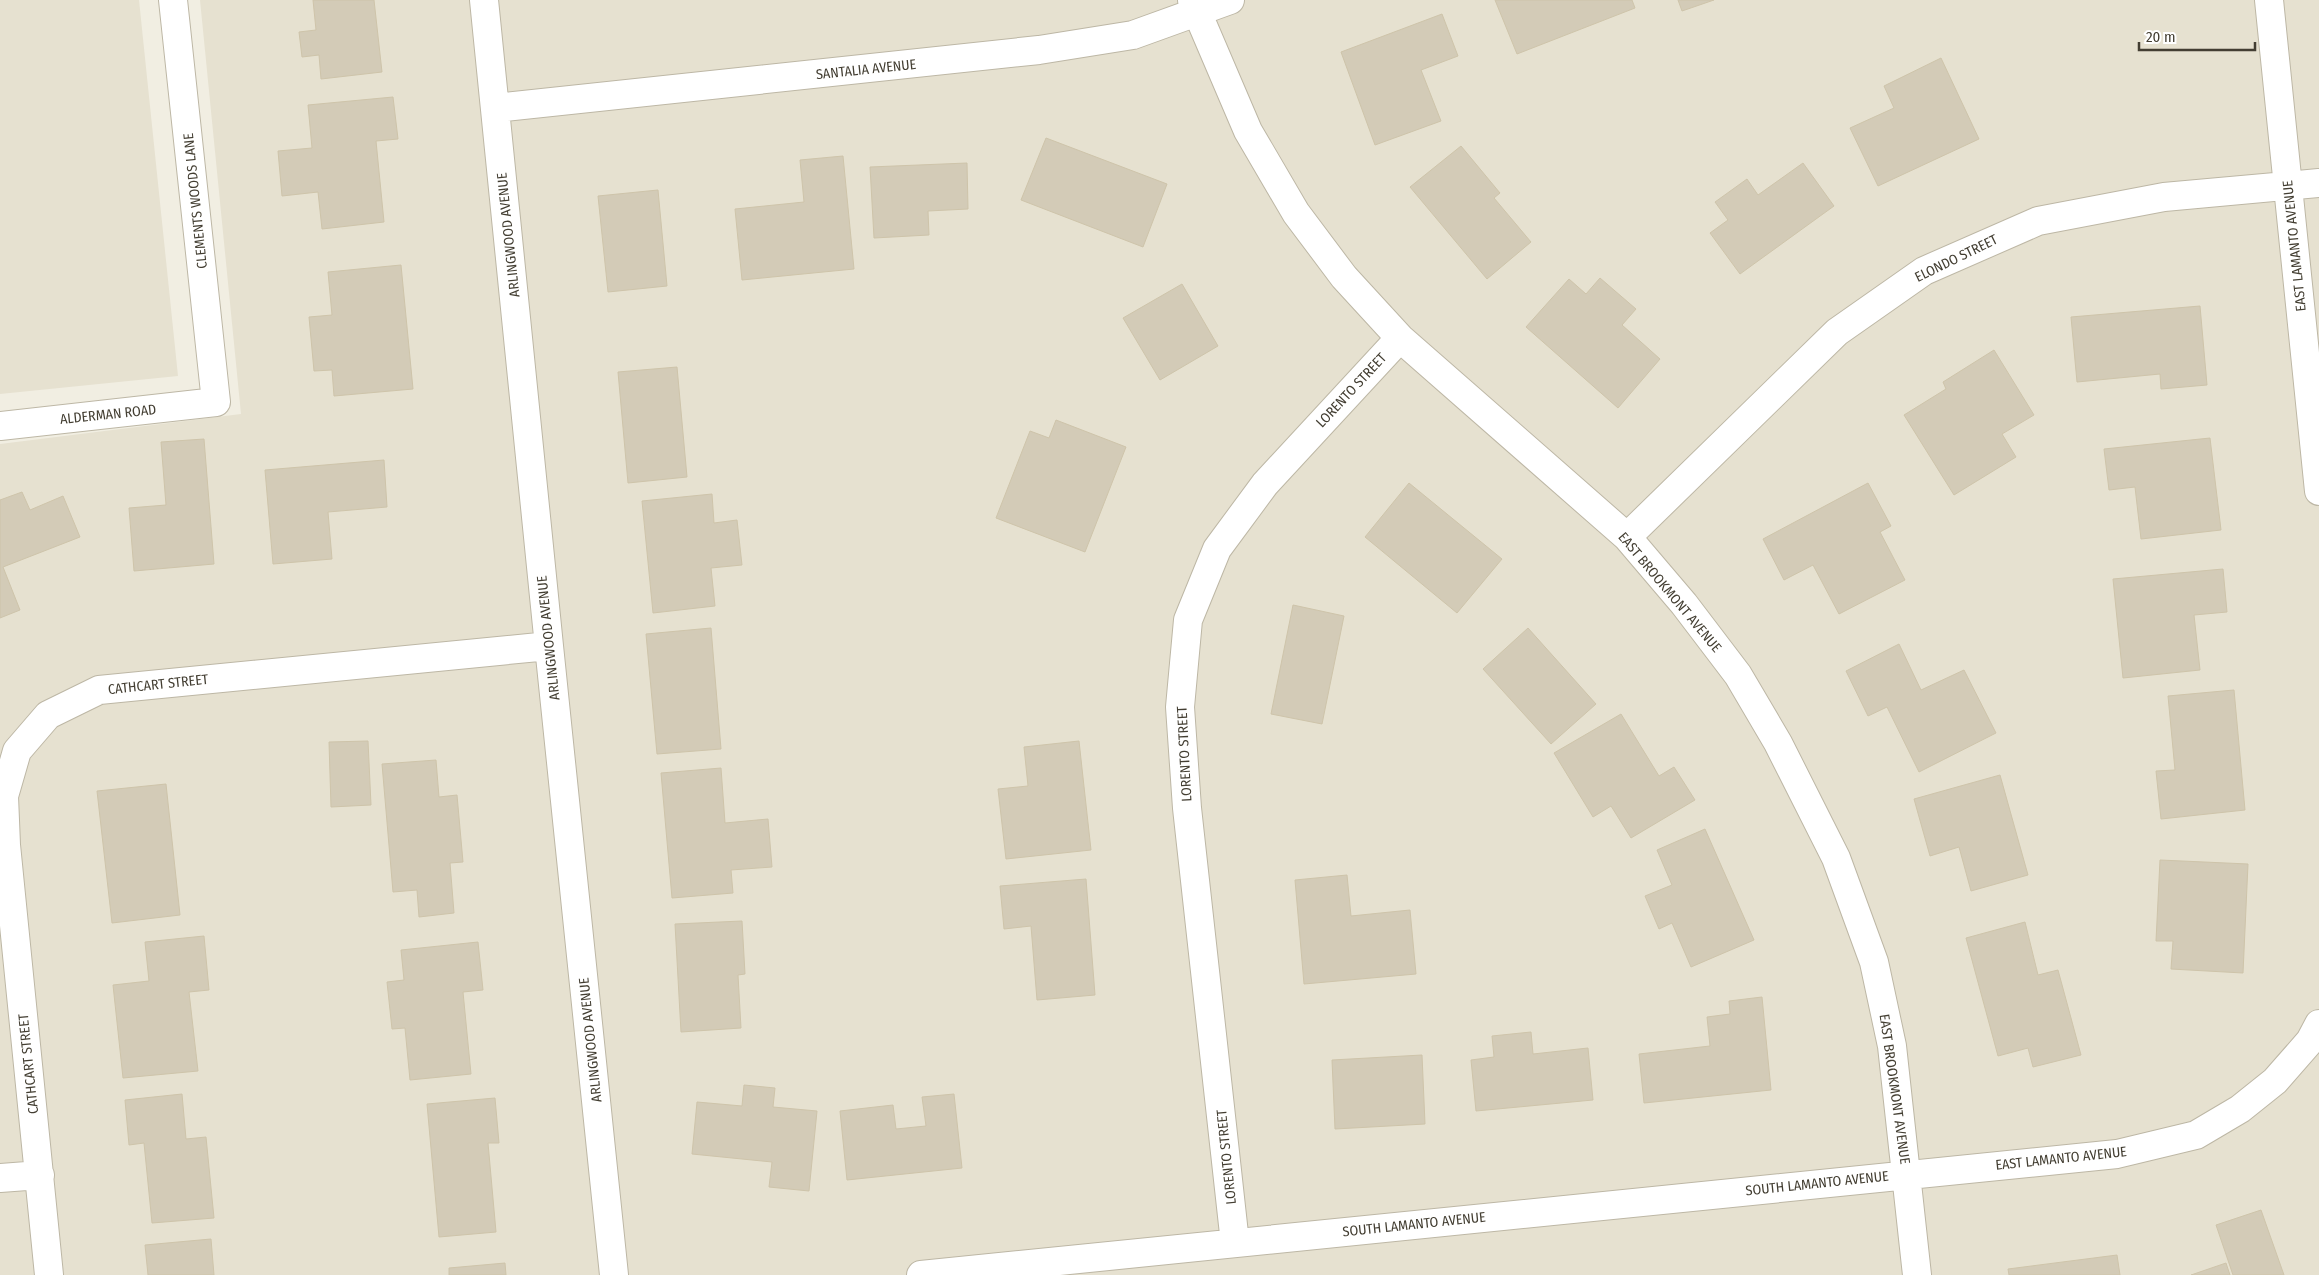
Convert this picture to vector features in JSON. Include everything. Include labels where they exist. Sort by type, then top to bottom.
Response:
[{"type":"street","name":"CLEMENTS WOODS LANE","points":[[173,0],[216,402]]},
{"type":"street","name":"ARLINGWOOD AVENUE","points":[[484,0],[548,646],[614,1275]]},
{"type":"street","name":"SANTALIA AVENUE","points":[[495,108],[1040,50],[1133,35],[1195,6],[1230,0]]},
{"type":"street","name":"EAST LAMANTO AVENUE","points":[[2268,0],[2319,491]]},
{"type":"street","name":"EAST BROOKMONT AVENUE","points":[[1195,6],[1248,131],[1296,213],[1344,277],[1400,338],[1627,536],[1684,604],[1738,675],[1778,743],[1836,858],[1874,962],[1892,1046],[1917,1275]]},
{"type":"street","name":"ELONDO STREET","points":[[1627,536],[1837,332],[1924,271],[2038,220],[2164,198],[2319,183]]},
{"type":"street","name":"LORENTO STREET","points":[[1235,1242],[1187,808],[1180,707],[1188,620],[1218,549],[1264,484],[1400,338]]},
{"type":"street","name":"ALDERMAN ROAD","points":[[0,426],[216,402]]},
{"type":"street","name":"CATHCART STREET","points":[[50,1275],[6,844],[4,796],[17,751],[48,715],[99,690],[548,646]]},
{"type":"street","name":"EAST LAMANTO AVENUE","points":[[1907,1174],[2117,1154],[2196,1135],[2240,1110],[2275,1080],[2310,1040],[2319,1024]]},
{"type":"street","name":"SOUTH LAMANTO AVENUE","points":[[921,1275],[1907,1174]]},
{"type":"street","points":[[0,1178],[40,1175]]},
{"type":"shaded area","points":[[0,0],[139,0],[178,376],[0,394]]},
{"type":"shaded area","points":[[200,0],[2319,0],[2319,1275],[0,1275],[0,444],[241,414]]},
{"type":"building","points":[[313,0],[374,0],[382,72],[321,79],[319,55],[302,57],[299,32],[316,30]]},
{"type":"building","points":[[1495,0],[1632,0],[1635,8],[1517,54]]},
{"type":"building","points":[[1678,0],[1714,0],[1682,11]]},
{"type":"building","points":[[1442,14],[1458,56],[1421,70],[1441,121],[1375,145],[1341,52]]},
{"type":"building","points":[[1941,58],[1979,139],[1878,186],[1850,128],[1894,108],[1884,86]]},
{"type":"building","points":[[393,97],[398,139],[376,141],[384,222],[322,229],[318,192],[282,196],[278,151],[312,148],[308,105]]},
{"type":"building","points":[[1046,138],[1167,184],[1143,247],[1021,200]]},
{"type":"building","points":[[1461,146],[1500,193],[1494,198],[1531,242],[1487,279],[1410,187]]},
{"type":"building","points":[[843,156],[854,269],[742,280],[735,209],[804,202],[800,160]]},
{"type":"building","points":[[967,163],[968,209],[928,211],[929,235],[874,238],[870,167]]},
{"type":"building","points":[[1803,163],[1834,206],[1740,274],[1710,233],[1728,220],[1715,202],[1747,179],[1758,195]]},
{"type":"building","points":[[658,190],[667,286],[608,292],[598,196]]},
{"type":"building","points":[[401,265],[413,389],[334,396],[332,370],[314,371],[309,317],[332,315],[328,272]]},
{"type":"building","points":[[1600,278],[1636,309],[1622,325],[1660,359],[1618,408],[1526,327],[1569,279],[1586,294]]},
{"type":"building","points":[[1182,284],[1218,346],[1160,380],[1123,318]]},
{"type":"building","points":[[2200,306],[2207,385],[2161,389],[2160,374],[2077,382],[2071,317]]},
{"type":"building","points":[[1994,350],[2034,415],[2002,434],[2016,457],[1954,495],[1904,415],[1946,389],[1943,382]]},
{"type":"building","points":[[677,367],[687,477],[628,483],[618,372]]},
{"type":"building","points":[[1056,420],[1126,447],[1085,552],[996,518],[1030,431],[1049,438]]},
{"type":"building","points":[[2210,438],[2221,530],[2141,539],[2135,487],[2109,490],[2104,449]]},
{"type":"building","points":[[204,439],[214,564],[134,571],[129,508],[166,505],[161,442]]},
{"type":"building","points":[[384,460],[387,507],[328,512],[332,559],[273,564],[265,470]]},
{"type":"building","points":[[1409,483],[1502,559],[1457,613],[1365,537]]},
{"type":"building","points":[[1868,483],[1891,526],[1880,532],[1905,580],[1839,614],[1813,565],[1784,580],[1763,539]]},
{"type":"building","points":[[22,492],[30,510],[63,496],[80,537],[3,567],[20,610],[0,618],[0,500]]},
{"type":"building","points":[[712,494],[714,523],[737,520],[742,565],[711,568],[715,606],[653,613],[642,501]]},
{"type":"building","points":[[2223,569],[2227,612],[2194,615],[2200,670],[2123,678],[2113,579]]},
{"type":"building","points":[[1293,605],[1344,616],[1322,724],[1271,714]]},
{"type":"building","points":[[711,628],[721,749],[657,754],[646,634]]},
{"type":"building","points":[[1528,628],[1596,704],[1551,744],[1483,669]]},
{"type":"building","points":[[1899,644],[1921,690],[1964,670],[1996,733],[1919,772],[1887,707],[1868,716],[1846,671]]},
{"type":"building","points":[[2234,690],[2245,810],[2161,819],[2156,771],[2175,770],[2168,696]]},
{"type":"building","points":[[1621,714],[1659,776],[1674,767],[1695,800],[1631,838],[1611,806],[1593,817],[1554,753]]},
{"type":"building","points":[[368,741],[371,805],[331,807],[329,742]]},
{"type":"building","points":[[1079,741],[1091,850],[1006,859],[998,789],[1028,786],[1024,747]]},
{"type":"building","points":[[436,760],[439,797],[457,795],[463,862],[450,863],[454,913],[419,917],[417,890],[393,892],[382,764]]},
{"type":"building","points":[[721,768],[725,823],[768,819],[772,867],[731,870],[733,893],[672,898],[661,773]]},
{"type":"building","points":[[2000,775],[2028,875],[1971,891],[1959,847],[1930,856],[1914,799]]},
{"type":"building","points":[[166,784],[180,915],[112,923],[97,791]]},
{"type":"building","points":[[1705,829],[1754,940],[1691,967],[1672,923],[1659,929],[1645,896],[1672,885],[1657,850]]},
{"type":"building","points":[[2160,860],[2248,864],[2243,973],[2171,969],[2173,941],[2156,941]]},
{"type":"building","points":[[1347,875],[1351,916],[1410,910],[1416,974],[1304,984],[1295,880]]},
{"type":"building","points":[[1086,879],[1095,995],[1037,1000],[1031,926],[1004,929],[1000,886]]},
{"type":"building","points":[[742,921],[745,974],[738,975],[741,1028],[681,1032],[675,924]]},
{"type":"building","points":[[2025,922],[2038,975],[2058,970],[2081,1055],[2033,1067],[2028,1048],[1998,1056],[1966,938]]},
{"type":"building","points":[[204,936],[209,990],[189,992],[198,1071],[123,1078],[113,985],[149,981],[145,942]]},
{"type":"building","points":[[478,942],[483,990],[463,992],[471,1074],[410,1080],[405,1028],[392,1029],[387,982],[404,980],[401,950]]},
{"type":"building","points":[[1762,997],[1771,1090],[1644,1103],[1639,1054],[1710,1046],[1707,1017],[1730,1014],[1729,1001]]},
{"type":"building","points":[[1531,1032],[1533,1054],[1588,1048],[1593,1100],[1476,1111],[1471,1060],[1494,1057],[1492,1036]]},
{"type":"building","points":[[1422,1055],[1425,1124],[1335,1129],[1332,1060]]},
{"type":"building","points":[[744,1085],[775,1088],[773,1107],[817,1111],[809,1191],[769,1187],[772,1162],[692,1154],[697,1102],[742,1106]]},
{"type":"building","points":[[182,1094],[186,1139],[206,1137],[214,1218],[152,1223],[144,1143],[129,1145],[125,1100]]},
{"type":"building","points":[[954,1094],[962,1168],[847,1180],[840,1111],[893,1105],[896,1129],[926,1126],[922,1097]]},
{"type":"building","points":[[495,1098],[499,1143],[488,1143],[496,1232],[439,1237],[427,1104]]},
{"type":"building","points":[[2261,1210],[2284,1275],[2233,1275],[2216,1225]]},
{"type":"building","points":[[211,1239],[214,1275],[148,1275],[145,1245]]},
{"type":"building","points":[[2117,1255],[2120,1275],[2009,1275],[2008,1269]]},
{"type":"building","points":[[505,1263],[506,1275],[449,1275],[449,1268]]},
{"type":"building","points":[[2226,1263],[2230,1275],[2191,1275]]}]
